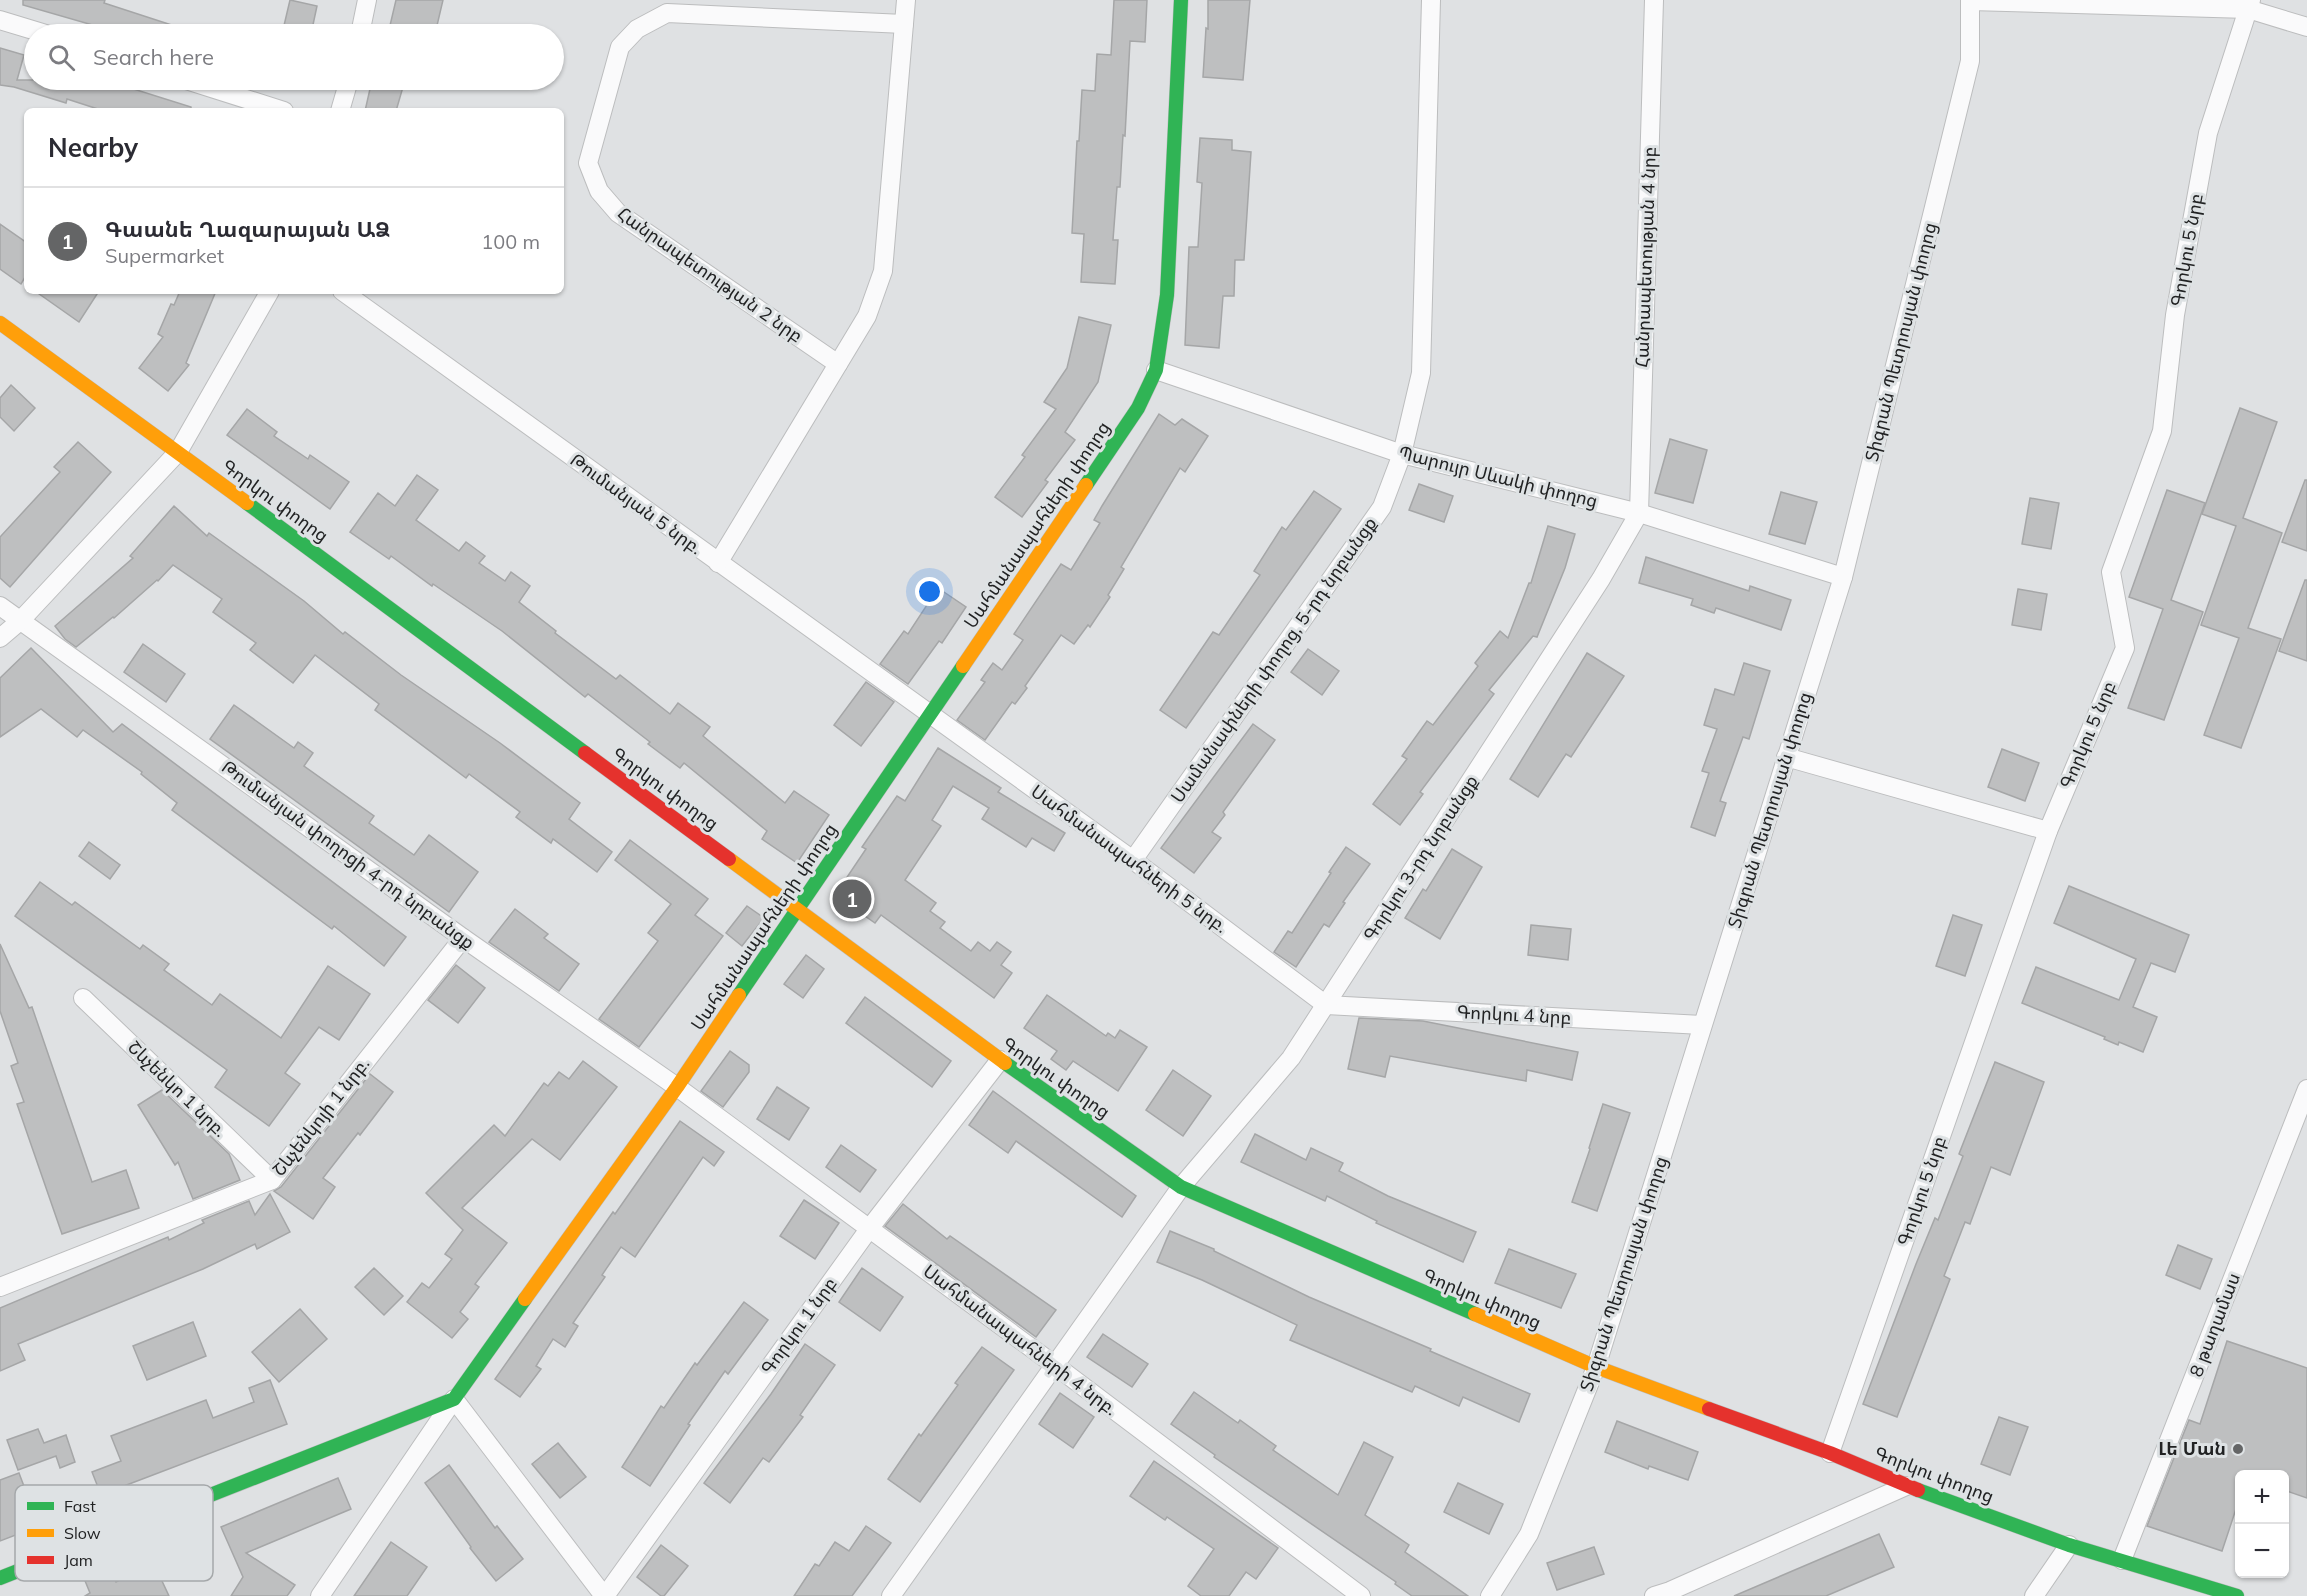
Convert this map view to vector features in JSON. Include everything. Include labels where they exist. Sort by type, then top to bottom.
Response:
[{"type":"street","points":[[362,24],[367,0]]},
{"type":"street","points":[[718,563],[867,316],[883,271],[906,0]]},
{"type":"street","name":"Սահմանապահների փողոց","points":[[454,1399],[677,1087],[1138,408],[1156,370],[1167,295],[1181,0]]},
{"type":"street","name":"Սամանափների փողոց, 5-րդ նրբանցք","points":[[1133,860],[1382,507],[1402,454],[1421,373],[1431,0]]},
{"type":"street","name":"Հանրապետության 4 նրբ","points":[[1639,513],[1654,0]]},
{"type":"street","points":[[1970,0],[2250,4],[2307,27]]},
{"type":"street","name":"Տիգրան Պետրոսյան փողոց","points":[[1490,1596],[1529,1534],[1596,1367],[1843,577],[1970,61],[1970,0]]},
{"type":"street","name":"Գորկու 5 նրբ","points":[[1830,1453],[2048,831],[2125,648],[2111,572],[2162,431],[2175,315],[2208,133],[2250,4]]},
{"type":"street","name":"Հանրապետության 2 նրբ","points":[[838,364],[618,213],[598,191],[588,163],[620,47],[637,29],[667,13],[904,24]]},
{"type":"street","points":[[0,20],[24,27]]},
{"type":"street","points":[[218,90],[275,108]]},
{"type":"street","points":[[341,108],[345,90]]},
{"type":"street","points":[[0,638],[20,621],[178,452],[268,294]]},
{"type":"street","name":"Թումանյան 5 նրբ.","points":[[346,294],[718,563],[932,714]]},
{"type":"street","name":"Գորկու փողոց","points":[[0,323],[1000,1060],[1181,1187],[1596,1367],[1830,1453],[1906,1486],[2069,1545],[2237,1596]]},
{"type":"street","name":"Պարույր Սևակի փողոց","points":[[1156,370],[1402,454],[1639,513],[1843,577]]},
{"type":"street","name":"Գորկու 3-րդ նրբանցք","points":[[891,1596],[1181,1187],[1291,1058],[1601,579],[1639,513]]},
{"type":"street","name":"Թումանյան փողոցի 4-րդ նրբանցք","points":[[0,606],[463,938],[677,1087]]},
{"type":"street","name":"Սահմանապահների 5 նրբ.","points":[[932,714],[1133,860],[1326,1005]]},
{"type":"street","points":[[1786,757],[2048,831]]},
{"type":"street","name":"Շևչենկոյի 1 նրբ.","points":[[0,1287],[272,1180],[463,938]]},
{"type":"street","name":"Շևչենկո 1 նրբ.","points":[[83,998],[272,1180]]},
{"type":"street","name":"Գորկու 4 նրբ","points":[[1326,1005],[1702,1025]]},
{"type":"street","name":"Գորկու 1 նրբ","points":[[604,1596],[869,1229],[1000,1060]]},
{"type":"street","name":"Սահմանապահների 4 նրբ.","points":[[677,1087],[1056,1366],[1361,1596]]},
{"type":"street","name":"8 թաղամաս","points":[[2122,1560],[2307,1089]]},
{"type":"street","points":[[213,1494],[454,1399]]},
{"type":"street","points":[[320,1596],[454,1399]]},
{"type":"street","points":[[454,1399],[604,1596]]},
{"type":"street","points":[[1654,1596],[1670,1591],[1906,1486]]},
{"type":"street","points":[[2034,1596],[2069,1545]]},
{"type":"street","points":[[0,1578],[15,1572]]},
{"type":"building","points":[[23,0],[105,0],[104,3],[169,24],[89,24],[23,5]]},
{"type":"building","points":[[290,0],[317,6],[313,24],[284,24]]},
{"type":"building","points":[[396,0],[443,0],[437,24],[390,24]]},
{"type":"building","points":[[1114,0],[1147,0],[1145,42],[1130,41],[1125,136],[1123,135],[1120,187],[1117,187],[1113,240],[1118,240],[1115,284],[1081,282],[1084,234],[1072,233],[1082,90],[1095,91],[1097,54],[1111,55]]},
{"type":"building","points":[[1208,0],[1250,0],[1243,80],[1203,77],[1206,28],[1208,29]]},
{"type":"building","points":[[0,48],[24,55],[17,80],[24,80],[24,90],[137,90],[191,108],[95,108],[67,99],[66,103],[0,85]]},
{"type":"building","points":[[370,90],[402,90],[397,108],[366,108]]},
{"type":"building","points":[[1200,138],[1232,140],[1232,150],[1251,152],[1244,260],[1235,260],[1234,296],[1223,296],[1219,348],[1185,345],[1189,247],[1198,247],[1202,183],[1197,182]]},
{"type":"building","points":[[0,224],[24,241],[24,279],[21,284],[0,269]]},
{"type":"building","points":[[39,294],[97,294],[79,322]]},
{"type":"building","points":[[179,294],[215,294],[186,363],[189,365],[168,391],[139,368],[163,337],[158,334],[171,304],[174,305]]},
{"type":"building","points":[[1079,317],[1111,325],[1098,382],[1065,432],[1075,440],[1045,480],[1048,482],[1022,517],[995,497],[1025,457],[1022,455],[1056,409],[1044,402],[1067,368]]},
{"type":"building","points":[[11,385],[35,408],[14,431],[0,417],[0,398]]},
{"type":"building","points":[[2240,408],[2277,422],[2243,518],[2282,533],[2248,628],[2281,639],[2241,748],[2204,735],[2239,638],[2201,625],[2236,526],[2202,514]]},
{"type":"building","points":[[247,409],[277,432],[274,436],[308,459],[310,455],[349,482],[330,509],[227,435]]},
{"type":"building","points":[[1159,414],[1175,425],[1182,419],[1208,436],[1185,472],[1180,468],[1121,567],[1124,569],[1108,595],[1110,597],[1090,627],[1088,625],[1074,644],[1061,635],[1025,686],[1027,688],[1015,704],[1012,702],[985,740],[957,720],[985,682],[981,680],[993,663],[1002,670],[1023,640],[1014,634],[1061,564],[1071,570],[1100,523],[1094,520]]},
{"type":"building","points":[[1670,439],[1707,450],[1693,503],[1655,493]]},
{"type":"building","points":[[78,442],[111,472],[10,587],[0,578],[0,537],[60,472],[54,467]]},
{"type":"building","points":[[417,475],[438,490],[416,520],[459,551],[466,542],[485,556],[479,563],[505,581],[511,572],[530,586],[519,602],[556,631],[555,633],[616,679],[620,675],[670,714],[678,703],[710,727],[703,736],[785,803],[794,791],[829,815],[797,863],[762,839],[767,831],[684,763],[680,768],[588,694],[585,697],[502,631],[433,584],[432,586],[391,556],[389,559],[350,532],[378,493],[395,506]]},
{"type":"building","points":[[2305,480],[2307,480],[2307,551],[2282,542]]},
{"type":"building","points":[[1419,484],[1453,496],[1444,522],[1409,510]]},
{"type":"building","points":[[2167,490],[2205,503],[2171,600],[2203,612],[2164,720],[2128,708],[2163,609],[2129,597]]},
{"type":"building","points":[[1314,491],[1341,509],[1186,728],[1160,710],[1213,632],[1219,635],[1260,575],[1254,571],[1282,527],[1286,530]]},
{"type":"building","points":[[1781,492],[1817,502],[1805,544],[1769,534]]},
{"type":"building","points":[[2030,498],[2059,503],[2051,549],[2022,544]]},
{"type":"building","points":[[174,506],[207,536],[209,533],[244,558],[304,601],[343,634],[345,632],[401,675],[500,743],[580,803],[569,819],[612,852],[597,872],[553,839],[551,843],[516,817],[520,812],[469,774],[466,778],[375,710],[379,704],[315,655],[293,683],[250,650],[256,643],[213,612],[222,599],[173,565],[158,581],[76,647],[65,639],[55,626],[133,558],[130,556]]},
{"type":"building","points":[[1548,526],[1575,534],[1565,568],[1537,637],[1533,636],[1489,690],[1494,694],[1420,792],[1423,794],[1400,825],[1373,804],[1407,759],[1402,756],[1427,721],[1433,725],[1478,666],[1475,663],[1500,631],[1508,638],[1529,583],[1531,583]]},
{"type":"building","points":[[1646,557],[1749,591],[1750,586],[1791,600],[1781,630],[1716,608],[1714,613],[1691,605],[1693,599],[1639,583]]},
{"type":"building","points":[[2305,580],[2307,580],[2307,661],[2279,651]]},
{"type":"building","points":[[938,588],[966,607],[942,643],[939,641],[908,684],[880,664],[904,631],[908,634]]},
{"type":"building","points":[[2018,589],[2047,594],[2041,630],[2012,625]]},
{"type":"building","points":[[143,644],[185,674],[166,702],[124,672]]},
{"type":"building","points":[[31,648],[113,732],[122,724],[406,937],[384,966],[334,926],[332,929],[172,810],[177,803],[141,774],[142,772],[83,730],[77,737],[41,709],[0,737],[0,678]]},
{"type":"building","points":[[1308,649],[1339,671],[1322,695],[1291,672]]},
{"type":"building","points":[[1587,653],[1624,676],[1571,757],[1566,754],[1538,797],[1510,779]]},
{"type":"building","points":[[1744,663],[1770,671],[1749,739],[1743,737],[1720,801],[1726,803],[1715,836],[1691,827],[1709,773],[1702,771],[1717,729],[1704,725],[1715,689],[1734,695]]},
{"type":"building","points":[[866,682],[894,702],[861,746],[834,725]]},
{"type":"building","points":[[234,705],[294,748],[298,742],[313,753],[304,766],[374,816],[369,823],[414,855],[429,835],[478,872],[449,912],[210,739]]},
{"type":"building","points":[[1253,724],[1275,740],[1223,812],[1225,815],[1212,832],[1221,838],[1194,873],[1161,848]]},
{"type":"building","points":[[938,748],[1001,788],[998,792],[1065,833],[1054,851],[1032,838],[1026,847],[982,819],[989,808],[953,786],[932,820],[941,826],[905,880],[936,903],[930,911],[945,922],[940,928],[971,951],[978,942],[990,951],[997,942],[1011,952],[1001,965],[1012,973],[994,998],[881,915],[875,923],[835,895],[866,849],[862,847],[897,796],[905,801]]},
{"type":"building","points":[[2002,749],[2039,763],[2025,801],[1988,787]]},
{"type":"building","points":[[630,840],[708,899],[695,915],[723,936],[639,1047],[599,1019],[658,941],[648,933],[671,904],[615,860]]},
{"type":"building","points":[[89,842],[120,865],[110,879],[79,856]]},
{"type":"building","points":[[1346,847],[1370,864],[1343,902],[1345,903],[1329,927],[1324,924],[1296,967],[1274,952],[1288,931],[1292,933]]},
{"type":"building","points":[[1452,849],[1482,867],[1440,939],[1405,918],[1423,889],[1426,891]]},
{"type":"building","points":[[40,882],[72,905],[75,902],[140,949],[143,945],[169,964],[164,970],[212,1005],[220,994],[281,1038],[328,966],[370,994],[339,1040],[319,1027],[285,1073],[300,1084],[269,1126],[215,1087],[227,1070],[15,916]]},
{"type":"building","points":[[2069,886],[2189,935],[2175,972],[2151,963],[2133,1007],[2157,1017],[2143,1052],[2119,1042],[2118,1045],[2104,1039],[2105,1037],[2022,1003],[2036,967],[2119,1000],[2136,959],[2054,923]]},
{"type":"building","points":[[747,906],[764,918],[742,946],[726,933]]},
{"type":"building","points":[[515,909],[548,934],[544,938],[579,964],[559,991],[489,942]]},
{"type":"building","points":[[1953,915],[1982,925],[1965,976],[1936,966]]},
{"type":"building","points":[[1531,925],[1571,929],[1568,960],[1528,955]]},
{"type":"building","points":[[0,944],[29,1008],[32,1007],[92,1182],[126,1170],[139,1208],[62,1234],[17,1104],[24,1102],[11,1066],[18,1063],[0,1011]]},
{"type":"building","points":[[806,955],[824,969],[803,998],[784,984]]},
{"type":"building","points":[[456,965],[485,988],[458,1023],[428,1000]]},
{"type":"building","points":[[1047,995],[1106,1036],[1108,1033],[1115,1038],[1120,1030],[1147,1047],[1118,1091],[1073,1061],[1066,1070],[1051,1059],[1057,1051],[1024,1028]]},
{"type":"building","points":[[865,997],[951,1061],[932,1087],[846,1023]]},
{"type":"building","points":[[1359,1018],[1423,1021],[1578,1052],[1572,1080],[1527,1070],[1526,1081],[1390,1056],[1385,1077],[1348,1069]]},
{"type":"building","points":[[730,1051],[749,1065],[749,1072],[723,1107],[701,1091]]},
{"type":"building","points":[[583,1061],[617,1087],[560,1160],[532,1139],[462,1208],[507,1243],[475,1284],[479,1287],[460,1312],[468,1319],[452,1338],[407,1302],[422,1283],[429,1288],[452,1259],[445,1254],[463,1230],[426,1193],[494,1125],[505,1136],[544,1083],[548,1086],[559,1072],[569,1079]]},
{"type":"building","points":[[1995,1062],[2044,1082],[2010,1175],[1991,1167],[1970,1224],[1965,1222],[1944,1276],[1950,1279],[1897,1417],[1863,1404],[1916,1264],[1935,1218],[1938,1220],[1963,1156],[1959,1154]]},
{"type":"building","points":[[1173,1070],[1211,1096],[1183,1136],[1146,1110]]},
{"type":"building","points":[[370,1074],[393,1092],[323,1178],[335,1187],[313,1219],[274,1191],[281,1187]]},
{"type":"building","points":[[777,1087],[809,1108],[789,1140],[757,1119]]},
{"type":"building","points":[[162,1090],[229,1154],[240,1180],[193,1199],[178,1162],[175,1165],[138,1105]]},
{"type":"building","points":[[993,1091],[1136,1196],[1122,1217],[1016,1141],[1008,1153],[969,1125]]},
{"type":"building","points":[[1603,1104],[1630,1113],[1597,1211],[1572,1202]]},
{"type":"building","points":[[680,1121],[724,1152],[714,1166],[703,1157],[635,1257],[621,1247],[602,1275],[605,1277],[573,1323],[578,1326],[565,1347],[553,1339],[536,1366],[541,1369],[520,1397],[495,1379]]},
{"type":"building","points":[[1255,1134],[1306,1160],[1311,1148],[1343,1163],[1339,1171],[1388,1196],[1476,1232],[1463,1262],[1376,1223],[1377,1221],[1327,1196],[1325,1201],[1241,1162]]},
{"type":"building","points":[[841,1145],[876,1170],[860,1192],[826,1167]]},
{"type":"building","points":[[270,1194],[290,1232],[257,1249],[255,1244],[203,1269],[18,1344],[25,1360],[0,1371],[0,1308],[168,1237],[169,1240],[204,1223],[202,1220],[249,1201],[255,1215]]},
{"type":"building","points":[[804,1200],[839,1223],[815,1259],[780,1236]]},
{"type":"building","points":[[903,1204],[947,1239],[950,1236],[1056,1310],[1036,1337],[885,1226]]},
{"type":"building","points":[[1170,1231],[1214,1249],[1309,1297],[1530,1394],[1519,1422],[1463,1397],[1459,1406],[1415,1386],[1412,1392],[1290,1340],[1297,1325],[1202,1280],[1157,1262]]},
{"type":"building","points":[[2178,1245],[2212,1259],[2200,1289],[2166,1275]]},
{"type":"building","points":[[1509,1249],[1576,1274],[1561,1308],[1495,1283]]},
{"type":"building","points":[[374,1268],[403,1296],[384,1315],[355,1287]]},
{"type":"building","points":[[862,1268],[903,1297],[880,1331],[839,1302]]},
{"type":"building","points":[[744,1302],[768,1320],[728,1374],[725,1371],[688,1424],[690,1425],[650,1486],[622,1467],[661,1406],[664,1408],[695,1363],[697,1365]]},
{"type":"building","points":[[300,1309],[327,1339],[279,1382],[252,1352]]},
{"type":"building","points":[[193,1322],[206,1356],[147,1380],[133,1346]]},
{"type":"building","points":[[1103,1334],[1148,1364],[1132,1387],[1087,1357]]},
{"type":"building","name":"Լե Ման","points":[[2227,1341],[2307,1368],[2307,1498],[2289,1492],[2289,1470],[2235,1470],[2235,1512],[2222,1551],[2147,1526],[2189,1420],[2200,1424]]},
{"type":"building","points":[[805,1344],[835,1365],[800,1415],[803,1417],[769,1462],[763,1458],[730,1503],[704,1483],[771,1394]]},
{"type":"building","points":[[982,1347],[1014,1370],[920,1502],[888,1479],[919,1434],[921,1436],[958,1385],[955,1383]]},
{"type":"building","points":[[270,1380],[287,1424],[127,1485],[97,1485],[92,1472],[121,1461],[111,1436],[206,1400],[213,1418],[254,1402],[249,1388]]},
{"type":"building","points":[[1194,1392],[1238,1423],[1240,1420],[1276,1446],[1273,1450],[1338,1495],[1364,1442],[1393,1457],[1365,1515],[1409,1545],[1405,1552],[1468,1596],[1412,1596],[1395,1584],[1396,1582],[1214,1457],[1215,1455],[1171,1424]]},
{"type":"building","points":[[1060,1393],[1094,1417],[1073,1448],[1039,1424]]},
{"type":"building","points":[[1999,1417],[2028,1427],[2010,1475],[1981,1464]]},
{"type":"building","points":[[1617,1421],[1698,1452],[1688,1480],[1649,1466],[1648,1469],[1605,1452]]},
{"type":"building","points":[[38,1429],[44,1443],[66,1435],[75,1462],[60,1468],[56,1456],[18,1470],[7,1440]]},
{"type":"building","points":[[558,1443],[586,1477],[560,1498],[532,1464]]},
{"type":"building","points":[[1154,1461],[1278,1548],[1256,1579],[1246,1572],[1229,1596],[1201,1596],[1188,1586],[1214,1549],[1167,1517],[1165,1520],[1130,1496]]},
{"type":"building","points":[[449,1465],[495,1528],[497,1526],[523,1559],[496,1581],[425,1483]]},
{"type":"building","points":[[19,1473],[24,1485],[15,1485],[15,1535],[0,1541],[0,1480]]},
{"type":"building","points":[[338,1478],[351,1509],[246,1553],[295,1585],[287,1596],[231,1596],[243,1577],[221,1527]]},
{"type":"building","points":[[1458,1483],[1503,1504],[1489,1534],[1444,1512]]},
{"type":"building","points":[[866,1526],[891,1543],[852,1596],[794,1596],[815,1564],[819,1566],[835,1542],[849,1551]]},
{"type":"building","points":[[1879,1534],[1894,1567],[1826,1596],[1734,1596]]},
{"type":"building","points":[[391,1542],[427,1567],[407,1596],[354,1596]]},
{"type":"building","points":[[661,1545],[688,1566],[664,1596],[637,1577]]},
{"type":"building","points":[[1594,1547],[1604,1574],[1557,1590],[1547,1563]]},
{"type":"building","points":[[85,1581],[162,1581],[169,1596],[85,1596],[90,1593]]},
{"type":"traffic: fast","points":[[1086,485],[1138,408],[1156,370],[1167,295],[1181,0]]},
{"type":"traffic: fast","points":[[247,503],[585,753]]},
{"type":"traffic: fast","points":[[739,995],[963,666]]},
{"type":"traffic: fast","points":[[1005,1063],[1181,1187],[1475,1314]]},
{"type":"traffic: fast","points":[[213,1494],[454,1399],[525,1299]]},
{"type":"traffic: fast","points":[[1918,1490],[2069,1545],[2237,1596]]},
{"type":"traffic: fast","points":[[0,1578],[15,1572]]},
{"type":"traffic: slow","points":[[0,323],[247,503]]},
{"type":"traffic: slow","points":[[963,666],[1086,485]]},
{"type":"traffic: slow","points":[[729,859],[1005,1063]]},
{"type":"traffic: slow","points":[[525,1299],[677,1087],[739,995]]},
{"type":"traffic: slow","points":[[1475,1314],[1596,1367],[1709,1409]]},
{"type":"traffic: jam","points":[[585,753],[729,859]]},
{"type":"traffic: jam","points":[[1709,1409],[1830,1453],[1918,1490]]},
{"type":"place","name":"Գաանե Ղազարայան ԱՁ","points":[[852,899]]},
{"type":"place","name":"Լե Ման","points":[[2238,1449]]}]
